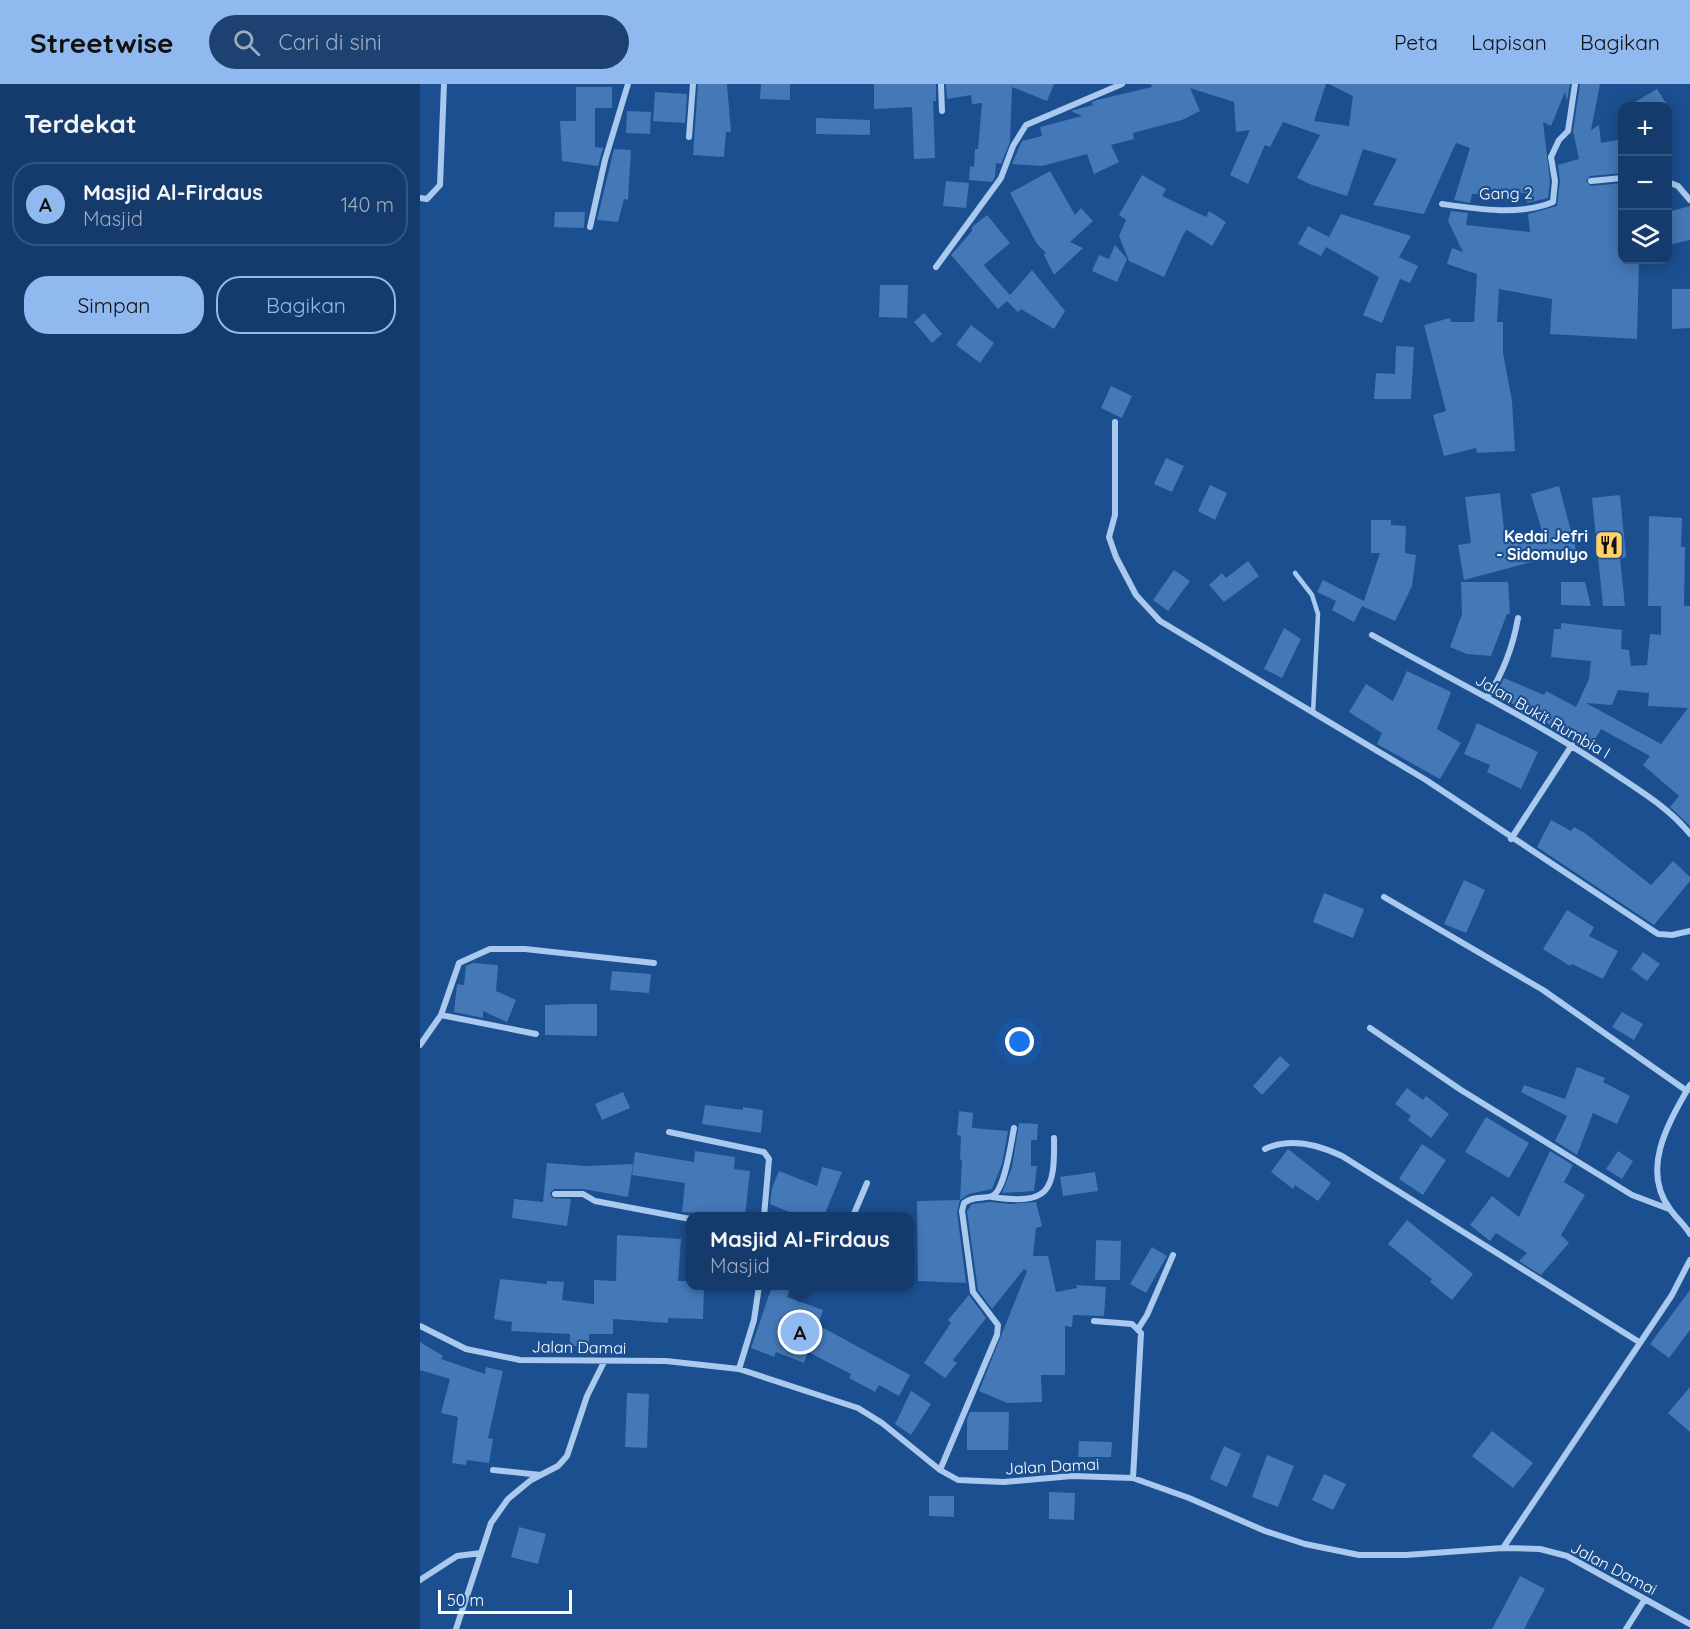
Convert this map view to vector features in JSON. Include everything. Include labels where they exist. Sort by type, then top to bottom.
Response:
[{"type":"street","points":[[420,198],[427,199],[440,185],[444,84]]},
{"type":"street","points":[[590,227],[605,159],[628,84]]},
{"type":"street","points":[[689,137],[693,84]]},
{"type":"street","points":[[941,84],[942,111]]},
{"type":"street","points":[[936,267],[1001,178],[1013,146],[1026,125],[1122,84]]},
{"type":"street","name":"Gang 2","points":[[1442,204],[1486,209],[1521,209],[1553,202],[1555,182],[1551,157],[1559,140],[1568,131],[1575,84]]},
{"type":"street","points":[[1591,182],[1618,179]]},
{"type":"street","points":[[1672,184],[1678,186],[1690,200]]},
{"type":"street","points":[[1115,422],[1115,515],[1110,537],[1116,557],[1136,595],[1160,621],[1426,780],[1658,934],[1672,935],[1690,931]]},
{"type":"street","points":[[1487,698],[1500,678],[1518,618]]},
{"type":"street","name":"Jalan Bukit Rumbia I","points":[[1372,635],[1572,745],[1657,802],[1679,820],[1690,834]]},
{"type":"street","points":[[1512,839],[1572,745]]},
{"type":"street","points":[[1384,897],[1542,990],[1688,1088],[1673,1116],[1657,1156],[1657,1178],[1669,1209],[1690,1234]]},
{"type":"street","points":[[420,1045],[441,1015],[459,963],[490,949],[525,949],[654,963]]},
{"type":"street","points":[[441,1015],[536,1034]]},
{"type":"street","points":[[1370,1028],[1461,1090],[1632,1195],[1669,1209]]},
{"type":"street","points":[[991,1196],[1001,1188],[1014,1128]]},
{"type":"street","points":[[669,1132],[764,1152],[769,1159],[764,1212]]},
{"type":"street","points":[[940,1470],[997,1335],[998,1325],[973,1292],[962,1211],[964,1203],[969,1199],[991,1196],[1016,1200],[1040,1196],[1049,1186],[1054,1168],[1053,1138]]},
{"type":"street","points":[[1265,1149],[1276,1143],[1297,1143],[1314,1145],[1342,1156],[1639,1342]]},
{"type":"street","points":[[855,1212],[867,1183]]},
{"type":"street","points":[[555,1194],[583,1194],[595,1201],[686,1218]]},
{"type":"street","points":[[1138,1329],[1147,1315],[1173,1255]]},
{"type":"street","points":[[1503,1548],[1672,1295],[1690,1260]]},
{"type":"street","points":[[739,1369],[754,1320],[758,1290]]},
{"type":"street","points":[[1094,1321],[1132,1324],[1141,1333],[1133,1478]]},
{"type":"street","name":"Jalan Damai","points":[[420,1326],[466,1349],[520,1360],[604,1362],[666,1360],[739,1369],[858,1408],[940,1470],[958,1480],[1004,1482],[1071,1476],[1133,1478],[1189,1498],[1265,1531],[1305,1544],[1359,1555],[1406,1555],[1503,1548],[1540,1549],[1567,1556],[1690,1624]]},
{"type":"street","points":[[456,1629],[491,1523],[508,1499],[541,1475],[558,1466],[567,1456],[587,1396],[604,1362]]},
{"type":"street","points":[[493,1470],[541,1475]]},
{"type":"street","points":[[420,1580],[457,1556],[481,1553]]},
{"type":"street","points":[[1626,1629],[1645,1599]]},
{"type":"lane","points":[[1295,573],[1312,595],[1318,614],[1312,713]]},
{"type":"building","points":[[698,84],[727,84],[731,132],[726,132],[724,157],[693,155]]},
{"type":"building","points":[[761,84],[790,84],[790,100],[760,99]]},
{"type":"building","points":[[874,84],[936,84],[936,101],[933,101],[935,158],[914,159],[912,107],[874,109]]},
{"type":"building","points":[[946,84],[1054,84],[1047,101],[1012,87],[1010,142],[1001,164],[996,163],[995,177],[992,182],[969,180],[970,166],[974,167],[975,149],[978,149],[982,103],[972,104],[971,95],[947,99]]},
{"type":"building","points":[[1151,84],[1326,84],[1314,121],[1349,126],[1353,96],[1329,84],[1570,84],[1567,101],[1565,92],[1551,126],[1543,122],[1550,181],[1548,198],[1527,203],[1527,193],[1472,194],[1470,203],[1454,200],[1470,148],[1456,143],[1424,214],[1373,205],[1397,159],[1363,149],[1347,196],[1312,185],[1297,178],[1320,135],[1283,122],[1270,147],[1265,145],[1248,184],[1230,175],[1250,130],[1236,132],[1234,102],[1190,88],[1200,111],[1182,120],[1133,133],[1134,139],[1111,145],[1119,162],[1094,174],[1087,154],[1042,166],[1012,164],[1022,141],[1042,136],[1040,127],[1082,116],[1071,111],[1093,105],[1092,102],[1097,100],[1152,87]]},
{"type":"building","points":[[1580,84],[1600,84],[1591,130],[1599,125],[1601,143],[1618,140],[1618,173],[1590,176],[1586,181],[1591,186],[1618,183],[1618,264],[1639,264],[1637,339],[1550,334],[1552,299],[1499,289],[1497,322],[1503,322],[1503,353],[1512,401],[1515,451],[1477,453],[1476,448],[1444,456],[1433,415],[1446,411],[1424,325],[1450,318],[1451,322],[1474,322],[1477,274],[1447,264],[1452,248],[1463,252],[1448,221],[1451,211],[1468,213],[1466,225],[1530,232],[1528,214],[1557,206],[1560,181],[1558,165],[1579,159],[1573,131]]},
{"type":"building","points":[[576,87],[612,87],[612,108],[595,108],[595,147],[603,148],[598,166],[562,161],[560,121],[576,121]]},
{"type":"building","points":[[1657,89],[1665,102],[1635,102]]},
{"type":"building","points":[[655,92],[687,94],[685,123],[653,121]]},
{"type":"building","points":[[627,111],[651,112],[650,134],[626,133]]},
{"type":"building","points":[[816,118],[870,120],[870,135],[816,134]]},
{"type":"building","points":[[614,149],[631,150],[628,200],[624,199],[618,222],[597,220]]},
{"type":"building","points":[[1050,171],[1075,215],[1081,208],[1093,221],[1070,242],[1083,248],[1054,275],[1044,255],[1046,253],[1037,244],[1010,193]]},
{"type":"building","points":[[1142,175],[1166,189],[1162,196],[1206,217],[1209,211],[1226,222],[1212,246],[1187,230],[1164,277],[1129,261],[1119,236],[1126,220],[1119,215]]},
{"type":"building","points":[[946,181],[969,183],[966,208],[943,206]]},
{"type":"building","points":[[1690,206],[1690,240],[1672,244],[1672,211]]},
{"type":"building","points":[[555,212],[585,212],[584,228],[554,227]]},
{"type":"building","points":[[1341,214],[1411,236],[1399,257],[1418,266],[1410,283],[1400,279],[1382,323],[1363,315],[1379,277],[1326,247],[1321,256],[1298,244],[1308,226],[1329,237]]},
{"type":"building","points":[[987,215],[1010,243],[984,265],[1010,295],[1032,270],[1065,311],[1054,329],[1021,309],[1018,312],[1007,301],[998,309],[951,255],[972,231],[972,227]]},
{"type":"building","points":[[1115,245],[1127,259],[1117,282],[1092,271],[1099,255],[1109,259]]},
{"type":"building","points":[[880,285],[908,285],[907,318],[879,317]]},
{"type":"building","points":[[1672,289],[1690,289],[1690,328],[1672,329]]},
{"type":"building","points":[[924,313],[942,334],[932,343],[914,322]]},
{"type":"building","points":[[971,325],[994,343],[980,363],[956,345]]},
{"type":"building","points":[[1396,346],[1414,347],[1411,399],[1374,399],[1376,373],[1395,374]]},
{"type":"building","points":[[1111,386],[1132,396],[1122,418],[1101,408]]},
{"type":"building","points":[[1166,458],[1184,466],[1172,492],[1154,484]]},
{"type":"building","points":[[1210,485],[1227,493],[1215,520],[1198,511]]},
{"type":"building","points":[[1559,486],[1576,550],[1464,580],[1458,545],[1471,543],[1465,497],[1500,493],[1505,538],[1542,531],[1531,494]]},
{"type":"building","points":[[1620,495],[1626,557],[1620,558],[1625,606],[1603,606],[1592,498]]},
{"type":"building","points":[[1649,516],[1682,518],[1681,547],[1685,547],[1684,606],[1690,606],[1690,826],[1670,807],[1679,796],[1643,765],[1650,756],[1601,729],[1590,748],[1533,715],[1534,713],[1495,696],[1504,678],[1544,695],[1546,691],[1576,707],[1589,679],[1591,661],[1551,657],[1554,629],[1561,629],[1561,623],[1622,630],[1621,649],[1629,650],[1631,666],[1647,665],[1650,634],[1661,635],[1661,606],[1648,606]],"holes":[[[1618,690],[1649,693],[1648,706],[1688,708],[1661,744],[1586,703],[1612,705]]]},
{"type":"building","points":[[1371,520],[1391,520],[1391,525],[1406,526],[1405,553],[1416,555],[1412,586],[1395,621],[1362,606],[1354,622],[1332,610],[1336,601],[1317,592],[1323,580],[1364,601],[1380,553],[1371,553]]},
{"type":"building","points":[[1248,561],[1259,576],[1224,602],[1209,585],[1222,573],[1226,578]]},
{"type":"building","points":[[1174,570],[1190,581],[1168,611],[1153,600]]},
{"type":"building","points":[[1461,582],[1508,582],[1510,614],[1507,614],[1491,656],[1467,654],[1450,647],[1462,614]]},
{"type":"building","points":[[1561,582],[1585,582],[1591,606],[1561,605]]},
{"type":"building","points":[[1284,628],[1301,639],[1282,678],[1264,669]]},
{"type":"building","points":[[1407,671],[1451,692],[1437,729],[1461,743],[1440,779],[1377,744],[1382,733],[1349,712],[1366,684],[1393,701]]},
{"type":"building","points":[[1477,723],[1538,752],[1521,789],[1487,772],[1490,765],[1464,754]]},
{"type":"building","points":[[1551,820],[1571,831],[1574,827],[1586,834],[1651,885],[1673,861],[1690,877],[1690,881],[1654,925],[1537,847]]},
{"type":"building","points":[[1464,880],[1485,890],[1466,933],[1444,924]]},
{"type":"building","points":[[1324,893],[1364,909],[1353,938],[1313,922]]},
{"type":"building","points":[[1567,910],[1594,927],[1589,936],[1618,951],[1603,979],[1572,964],[1570,966],[1543,949]]},
{"type":"building","points":[[1643,952],[1660,964],[1647,981],[1631,969]]},
{"type":"building","points":[[473,963],[498,965],[496,991],[516,1000],[507,1022],[483,1011],[483,1018],[454,1012],[457,984],[464,985],[466,966]]},
{"type":"building","points":[[612,971],[651,974],[649,993],[610,990]]},
{"type":"building","points":[[597,1004],[597,1036],[545,1035],[545,1005]]},
{"type":"building","points":[[1622,1012],[1643,1024],[1634,1040],[1612,1027]]},
{"type":"building","points":[[1280,1056],[1290,1065],[1262,1095],[1253,1086]]},
{"type":"building","points":[[1577,1067],[1605,1078],[1603,1082],[1630,1096],[1617,1124],[1593,1113],[1577,1155],[1555,1141],[1567,1116],[1521,1092],[1524,1085],[1565,1099]]},
{"type":"building","points":[[1407,1088],[1423,1100],[1426,1096],[1449,1114],[1431,1138],[1408,1120],[1411,1116],[1395,1104]]},
{"type":"building","points":[[623,1092],[630,1108],[602,1120],[595,1104]]},
{"type":"building","points":[[705,1105],[763,1110],[761,1133],[702,1124]]},
{"type":"building","points":[[959,1111],[973,1113],[972,1128],[1008,1131],[1002,1164],[992,1189],[969,1194],[960,1200],[962,1160],[960,1160],[961,1136],[957,1135]]},
{"type":"building","points":[[1486,1117],[1529,1143],[1509,1178],[1465,1152]]},
{"type":"building","points":[[1019,1123],[1038,1124],[1037,1140],[1031,1140],[1031,1166],[1037,1166],[1034,1191],[1002,1193],[1012,1167]]},
{"type":"building","points":[[1422,1144],[1446,1160],[1423,1195],[1399,1179]]},
{"type":"building","points":[[1288,1149],[1331,1183],[1318,1201],[1295,1185],[1293,1189],[1271,1172]]},
{"type":"building","points":[[695,1151],[735,1157],[734,1169],[750,1171],[745,1212],[682,1212],[685,1183],[632,1175],[635,1152],[694,1162]]},
{"type":"building","points":[[1550,1151],[1573,1165],[1564,1182],[1585,1195],[1561,1235],[1569,1243],[1541,1275],[1519,1261],[1527,1253],[1496,1233],[1490,1241],[1470,1225],[1492,1196],[1519,1217]]},
{"type":"building","points":[[1618,1151],[1633,1161],[1622,1179],[1606,1169]]},
{"type":"building","points":[[547,1163],[586,1166],[633,1164],[628,1197],[583,1189],[554,1189],[550,1193],[552,1198],[571,1199],[567,1226],[512,1218],[514,1199],[543,1202]]},
{"type":"building","points":[[822,1167],[842,1172],[826,1212],[789,1212],[770,1204],[772,1188],[779,1171],[817,1186]]},
{"type":"building","points":[[1095,1172],[1098,1191],[1063,1196],[1060,1177]]},
{"type":"building","points":[[960,1200],[957,1212],[966,1283],[918,1281],[917,1201]]},
{"type":"building","points":[[990,1202],[1011,1204],[1036,1202],[1042,1226],[1036,1228],[1033,1256],[1048,1256],[1056,1292],[1077,1288],[1076,1285],[1106,1287],[1104,1316],[1073,1315],[1072,1327],[1065,1326],[1065,1375],[1041,1375],[1042,1402],[1007,1403],[979,1391],[1027,1271],[1024,1269],[992,1309],[978,1290],[967,1211],[972,1204]]},
{"type":"building","points":[[1407,1220],[1473,1274],[1452,1300],[1430,1282],[1432,1279],[1388,1244]]},
{"type":"building","points":[[617,1235],[681,1239],[678,1281],[686,1281],[686,1290],[704,1290],[703,1319],[668,1318],[668,1323],[613,1319],[613,1334],[589,1334],[589,1346],[570,1346],[570,1334],[511,1331],[512,1322],[494,1319],[500,1279],[547,1284],[547,1281],[564,1282],[562,1300],[594,1304],[594,1280],[616,1281]]},
{"type":"building","points":[[1096,1240],[1121,1241],[1120,1280],[1095,1280]]},
{"type":"building","points":[[1152,1247],[1167,1256],[1146,1293],[1130,1284]]},
{"type":"building","points":[[771,1290],[790,1290],[787,1297],[823,1310],[818,1325],[910,1375],[899,1396],[879,1385],[875,1392],[849,1378],[851,1374],[808,1352],[804,1363],[776,1352],[774,1357],[751,1348]]},
{"type":"building","points":[[1690,1290],[1690,1330],[1669,1358],[1650,1344]]},
{"type":"building","points":[[969,1295],[986,1318],[953,1360],[957,1363],[945,1378],[924,1363],[951,1323],[948,1320]]},
{"type":"building","points":[[420,1342],[443,1356],[441,1359],[485,1374],[486,1367],[503,1371],[488,1438],[493,1439],[489,1463],[467,1460],[466,1465],[452,1463],[458,1417],[441,1413],[450,1379],[420,1370]]},
{"type":"building","points":[[1690,1387],[1690,1432],[1668,1413]]},
{"type":"building","points":[[911,1391],[931,1404],[911,1435],[895,1424]]},
{"type":"building","points":[[627,1393],[649,1394],[647,1448],[625,1447]]},
{"type":"building","points":[[970,1412],[1009,1412],[1008,1450],[967,1450],[967,1419]]},
{"type":"building","points":[[1492,1431],[1533,1463],[1513,1488],[1472,1456]]},
{"type":"building","points":[[1079,1441],[1112,1442],[1111,1457],[1078,1457]]},
{"type":"building","points":[[1224,1446],[1241,1454],[1227,1487],[1210,1479]]},
{"type":"building","points":[[1267,1455],[1294,1466],[1278,1507],[1252,1497]]},
{"type":"building","points":[[1324,1474],[1346,1484],[1333,1510],[1312,1500]]},
{"type":"building","points":[[1049,1492],[1075,1493],[1074,1520],[1049,1519]]},
{"type":"building","points":[[929,1496],[954,1496],[954,1517],[929,1516]]},
{"type":"building","points":[[519,1527],[546,1534],[538,1564],[511,1557]]},
{"type":"building","points":[[1520,1576],[1545,1589],[1524,1629],[1492,1629]]},
{"type":"place","name":"Kedai Jefri - Sidomulyo","points":[[1609,545]]},
{"type":"place","name":"Masjid Al-Firdaus","points":[[800,1332]]}]
